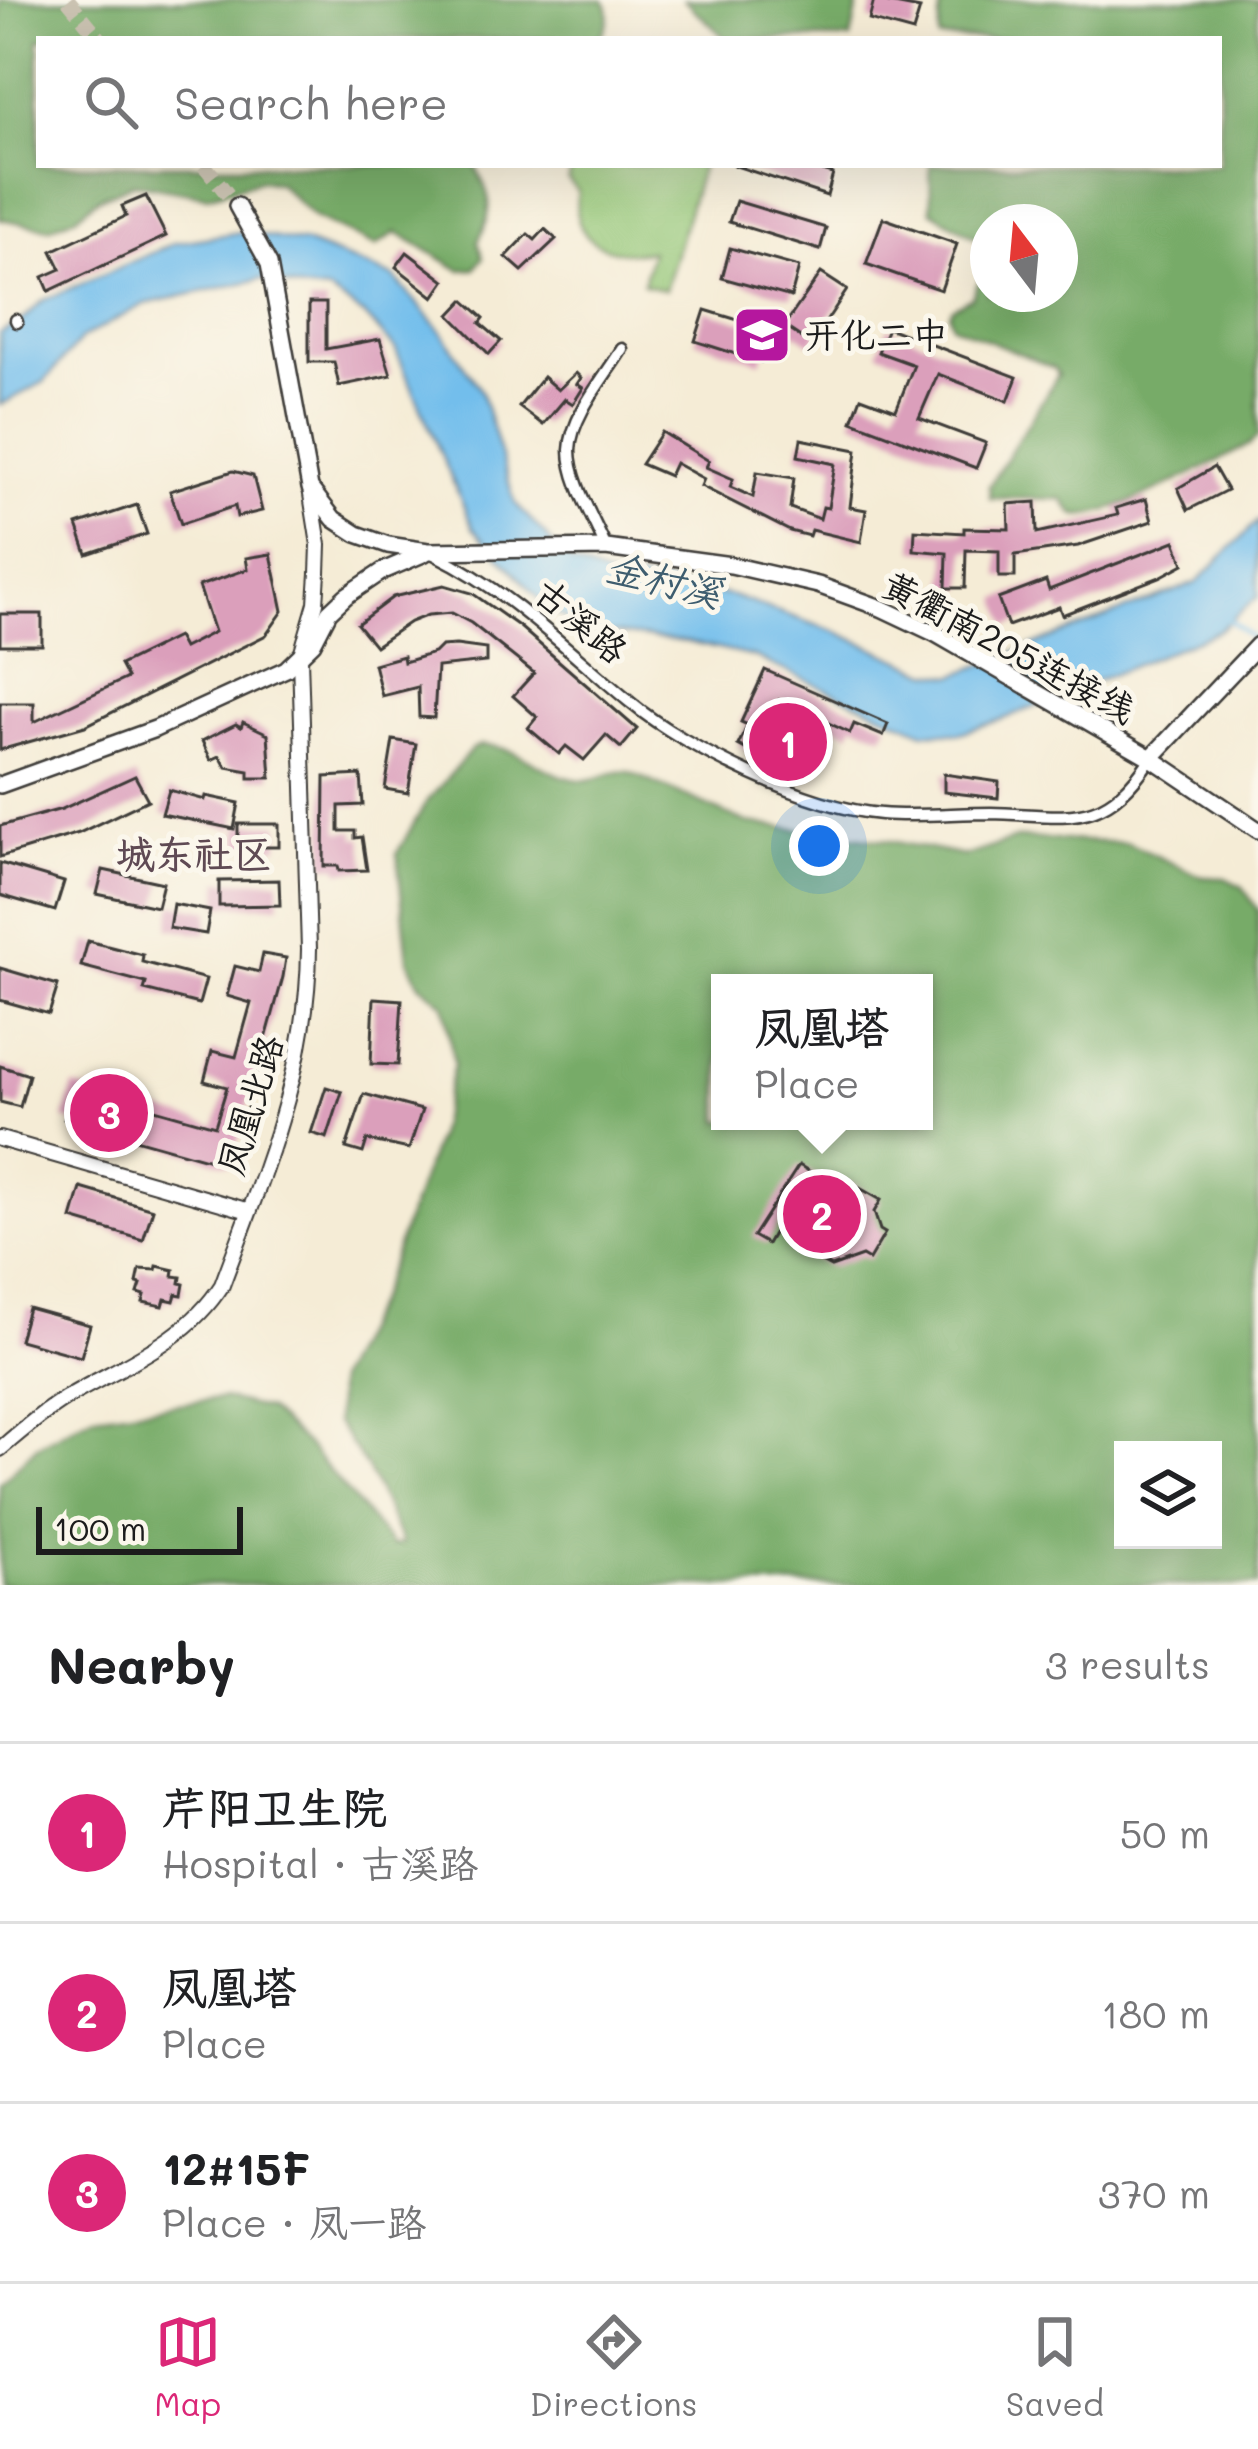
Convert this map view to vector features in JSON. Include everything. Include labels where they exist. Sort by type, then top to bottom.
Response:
[{"type":"main road","points":[[237,206],[269,264],[310,488]]},
{"type":"main road","name":"黄衢南205连接线","points":[[310,488],[334,519],[357,534],[428,551],[606,548],[731,565],[818,585],[881,608],[955,645],[1151,758],[1258,830]]},
{"type":"main road","points":[[0,784],[155,729],[286,669],[300,658],[329,612],[346,596],[428,551]]},
{"type":"main road","points":[[1151,758],[1258,645]]},
{"type":"street","points":[[606,548],[572,465],[570,445],[622,349]]},
{"type":"street","name":"凤凰北路","points":[[0,1449],[65,1399],[148,1353],[206,1311],[222,1285],[297,1070],[308,997],[300,658],[316,603],[319,545],[310,488]]},
{"type":"street","name":"古溪路","points":[[428,551],[474,574],[539,622],[673,735],[789,790],[840,808],[883,814],[1086,815],[1124,795],[1151,758]]},
{"type":"street","points":[[0,1139],[249,1211]]},
{"type":"green space","points":[[0,0],[604,0],[607,5],[607,25],[600,36],[36,36],[36,168],[476,168],[489,203],[478,242],[483,258],[474,269],[460,270],[397,232],[376,246],[314,217],[278,183],[261,180],[207,196],[134,183],[49,228],[0,219]]},
{"type":"green space","points":[[684,0],[859,0],[852,36],[723,36]]},
{"type":"green space","points":[[941,0],[1258,0],[1258,436],[1249,445],[1160,489],[1087,515],[1074,514],[1062,499],[990,498],[989,486],[1058,375],[1054,368],[952,325],[949,314],[970,298],[970,312],[1078,312],[1078,204],[970,204],[970,234],[931,211],[930,168],[1222,168],[1222,36],[939,36]]},
{"type":"green space","points":[[572,168],[701,168],[665,290],[643,284],[651,251],[620,252],[595,243],[586,234],[579,223],[578,192],[568,180]]},
{"type":"green space","points":[[480,745],[508,750],[568,778],[629,772],[747,823],[891,841],[965,856],[1019,838],[1128,843],[1203,877],[1225,878],[1243,887],[1258,911],[1258,1585],[0,1585],[0,1483],[37,1446],[94,1415],[224,1398],[267,1409],[308,1446],[393,1546],[402,1543],[368,1470],[336,1423],[336,1380],[379,1296],[437,1136],[454,1064],[444,1004],[420,984],[408,960],[397,853],[425,804]]},
{"type":"water","points":[[241,232],[305,243],[394,277],[441,331],[481,391],[515,503],[571,563],[610,578],[662,582],[732,596],[837,632],[929,672],[953,676],[1196,583],[1258,521],[1258,597],[1218,631],[1009,717],[960,733],[924,732],[754,657],[687,642],[582,630],[547,607],[473,528],[395,348],[364,315],[329,292],[261,279],[145,304],[82,338],[44,382],[0,405],[0,333],[42,301],[175,243]]},
{"type":"building","points":[[874,0],[920,9],[913,32],[869,20]]},
{"type":"building","points":[[742,168],[812,168],[833,174],[827,196]]},
{"type":"building","points":[[146,196],[166,236],[49,291],[43,277],[61,269],[52,251],[126,216],[122,206]]},
{"type":"building","points":[[736,201],[826,228],[820,250],[729,222]]},
{"type":"building","points":[[883,218],[957,244],[941,290],[866,264]]},
{"type":"building","points":[[545,229],[556,239],[522,271],[506,257],[528,234],[535,240]]},
{"type":"building","points":[[730,248],[799,267],[791,297],[722,278]]},
{"type":"building","points":[[407,252],[445,281],[434,297],[396,267]]},
{"type":"building","points":[[821,273],[847,290],[811,344],[784,326]]},
{"type":"building","points":[[464,300],[501,341],[489,354],[450,315]]},
{"type":"building","points":[[309,303],[326,303],[326,349],[380,339],[391,375],[339,386],[334,362],[309,362]]},
{"type":"building","points":[[705,310],[771,330],[761,362],[695,341]]},
{"type":"building","points":[[888,328],[1017,377],[1008,401],[938,374],[919,418],[986,443],[976,468],[852,421],[861,397],[896,410],[914,365],[878,352]]},
{"type":"building","points":[[576,373],[581,378],[577,384],[583,388],[573,404],[565,399],[543,425],[519,407],[543,377],[558,390]]},
{"type":"building","points":[[662,432],[709,461],[706,467],[733,479],[730,487],[753,497],[757,472],[794,478],[790,508],[820,519],[823,507],[828,508],[835,464],[798,456],[801,439],[857,450],[850,507],[866,510],[861,542],[811,530],[809,536],[790,531],[701,486],[704,479],[675,463],[669,476],[641,464]]},
{"type":"building","points":[[1214,467],[1227,490],[1188,510],[1178,488]]},
{"type":"building","points":[[233,471],[253,476],[262,511],[237,517],[235,506],[181,524],[170,491]]},
{"type":"building","points":[[1146,499],[1152,521],[1078,546],[1015,555],[1015,577],[999,577],[999,551],[966,550],[965,588],[946,588],[947,553],[914,550],[915,530],[1009,529],[1008,504],[1036,502],[1037,533],[1118,515],[1116,508]]},
{"type":"building","points":[[137,505],[147,534],[87,554],[77,525]]},
{"type":"building","points":[[1175,541],[1184,564],[1160,577],[1062,615],[1059,607],[1008,626],[998,599],[1046,581],[1049,590]]},
{"type":"building","points":[[271,554],[283,611],[266,635],[85,726],[0,750],[0,703],[34,703],[34,722],[127,678],[120,665],[177,637],[183,648],[214,632],[199,586],[248,569],[246,558]]},
{"type":"building","points":[[444,585],[472,593],[520,627],[637,729],[621,748],[606,735],[584,760],[566,746],[559,754],[528,728],[537,717],[513,696],[534,673],[471,623],[452,613],[428,615],[375,646],[357,624],[393,597]]},
{"type":"building","points":[[0,614],[42,614],[42,645],[0,645]]},
{"type":"building","points":[[441,646],[486,649],[486,662],[437,667],[434,718],[419,717],[418,687],[382,696],[374,664],[403,656],[404,662],[434,653]]},
{"type":"building","points":[[765,670],[888,724],[883,736],[854,724],[850,733],[779,700],[760,741],[771,747],[764,759],[738,745],[748,725],[741,722]]},
{"type":"building","points":[[243,722],[268,734],[271,778],[249,778],[249,771],[226,767],[220,756],[211,760],[202,741],[236,724],[241,727]]},
{"type":"building","points":[[393,740],[416,744],[408,793],[385,789]]},
{"type":"building","points":[[944,774],[999,782],[998,798],[944,792]]},
{"type":"building","points":[[361,775],[363,805],[339,806],[339,831],[355,831],[355,838],[362,837],[367,870],[339,871],[338,866],[324,866],[325,777]]},
{"type":"building","points":[[135,776],[148,800],[79,833],[0,857],[0,826],[62,809]]},
{"type":"building","points":[[169,790],[239,803],[234,829],[162,814]]},
{"type":"building","points":[[238,824],[279,824],[279,847],[238,847]]},
{"type":"building","points":[[0,863],[64,882],[55,911],[0,895]]},
{"type":"building","points":[[103,870],[163,883],[157,907],[97,894]]},
{"type":"building","points":[[279,880],[280,905],[219,906],[219,881]]},
{"type":"building","points":[[173,904],[210,911],[206,934],[169,928]]},
{"type":"building","points":[[88,941],[206,979],[199,1004],[144,990],[146,983],[81,966]]},
{"type":"building","points":[[263,954],[286,958],[231,1166],[64,1119],[73,1086],[215,1126],[227,1087],[204,1081],[212,1051],[236,1057],[251,1003],[227,996],[235,966],[259,972]]},
{"type":"building","points":[[0,968],[58,985],[49,1014],[0,1000]]},
{"type":"building","points":[[374,998],[402,1000],[398,1065],[371,1064]]},
{"type":"building","points":[[0,1066],[29,1075],[20,1107],[0,1102]]},
{"type":"building","points":[[326,1087],[342,1092],[327,1138],[311,1133]]},
{"type":"building","points":[[364,1094],[422,1110],[409,1149],[367,1140],[363,1153],[346,1148]]},
{"type":"building","points":[[799,1165],[833,1186],[851,1183],[881,1200],[874,1212],[885,1233],[869,1260],[862,1256],[831,1267],[808,1255],[800,1235],[779,1223],[767,1244],[753,1236]]},
{"type":"building","points":[[81,1188],[153,1209],[143,1240],[72,1219]]},
{"type":"building","points":[[157,1266],[174,1270],[173,1276],[181,1277],[184,1284],[182,1295],[176,1294],[174,1301],[165,1299],[163,1306],[143,1302],[145,1295],[138,1293],[140,1269],[156,1270]]},
{"type":"building","points":[[28,1308],[90,1325],[81,1357],[19,1340]]},
{"type":"waterway","points":[[1226,617],[1254,640]]},
{"type":"tunnel","points":[[68,0],[98,36]]},
{"type":"tunnel","points":[[206,168],[237,206]]},
{"type":"place","name":"开化二中","points":[[762,335]]},
{"type":"place","name":"芹阳卫生院","points":[[788,742]]},
{"type":"place","name":"12#15F","points":[[109,1113]]},
{"type":"place","name":"凤凰塔","points":[[822,1214]]},
{"type":"district","name":"城东社区","points":[[194,854]]},
{"type":"water label","name":"金村溪","points":[[664,580]]}]
